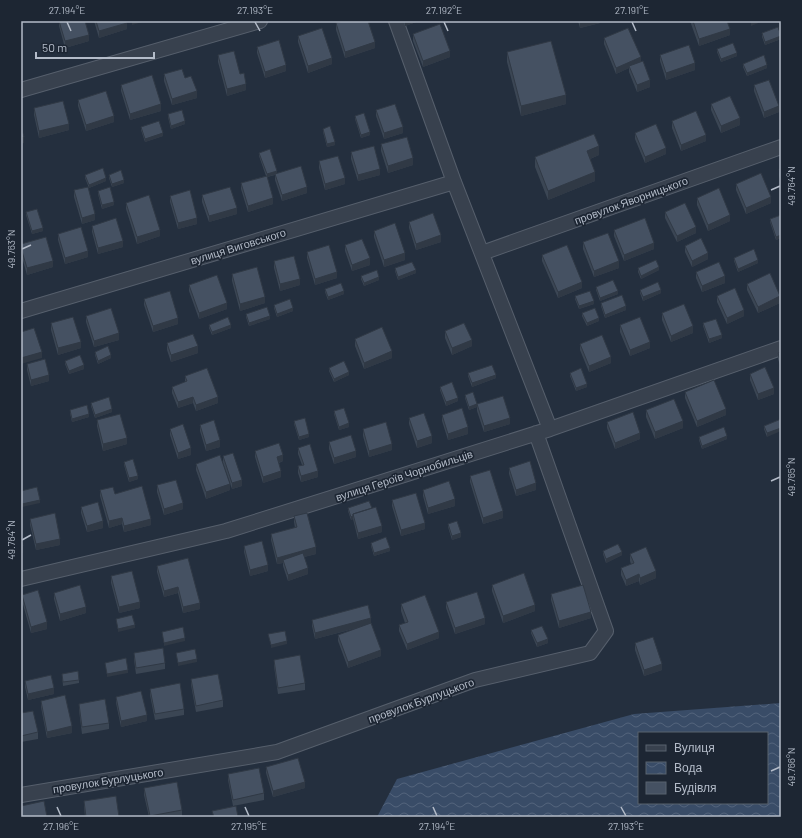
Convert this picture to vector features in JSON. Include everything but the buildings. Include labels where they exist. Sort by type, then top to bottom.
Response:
[{"type":"street","points":[[21,90],[260,21]]},
{"type":"street","points":[[396,21],[454,182],[482,253],[543,431]]},
{"type":"street","name":"провулок Яворницького","points":[[482,253],[781,147]]},
{"type":"street","name":"вулиця Виговського","points":[[21,311],[454,182]]},
{"type":"street","name":"вулиця Героїв Чорнобильців","points":[[21,579],[226,532],[543,431],[781,348]]},
{"type":"street","name":"провулок Бурлуцького","points":[[21,795],[277,752],[475,680],[590,653],[606,631],[543,431]]},
{"type":"water","points":[[781,703],[781,817],[377,817],[397,779],[634,714]]}]
